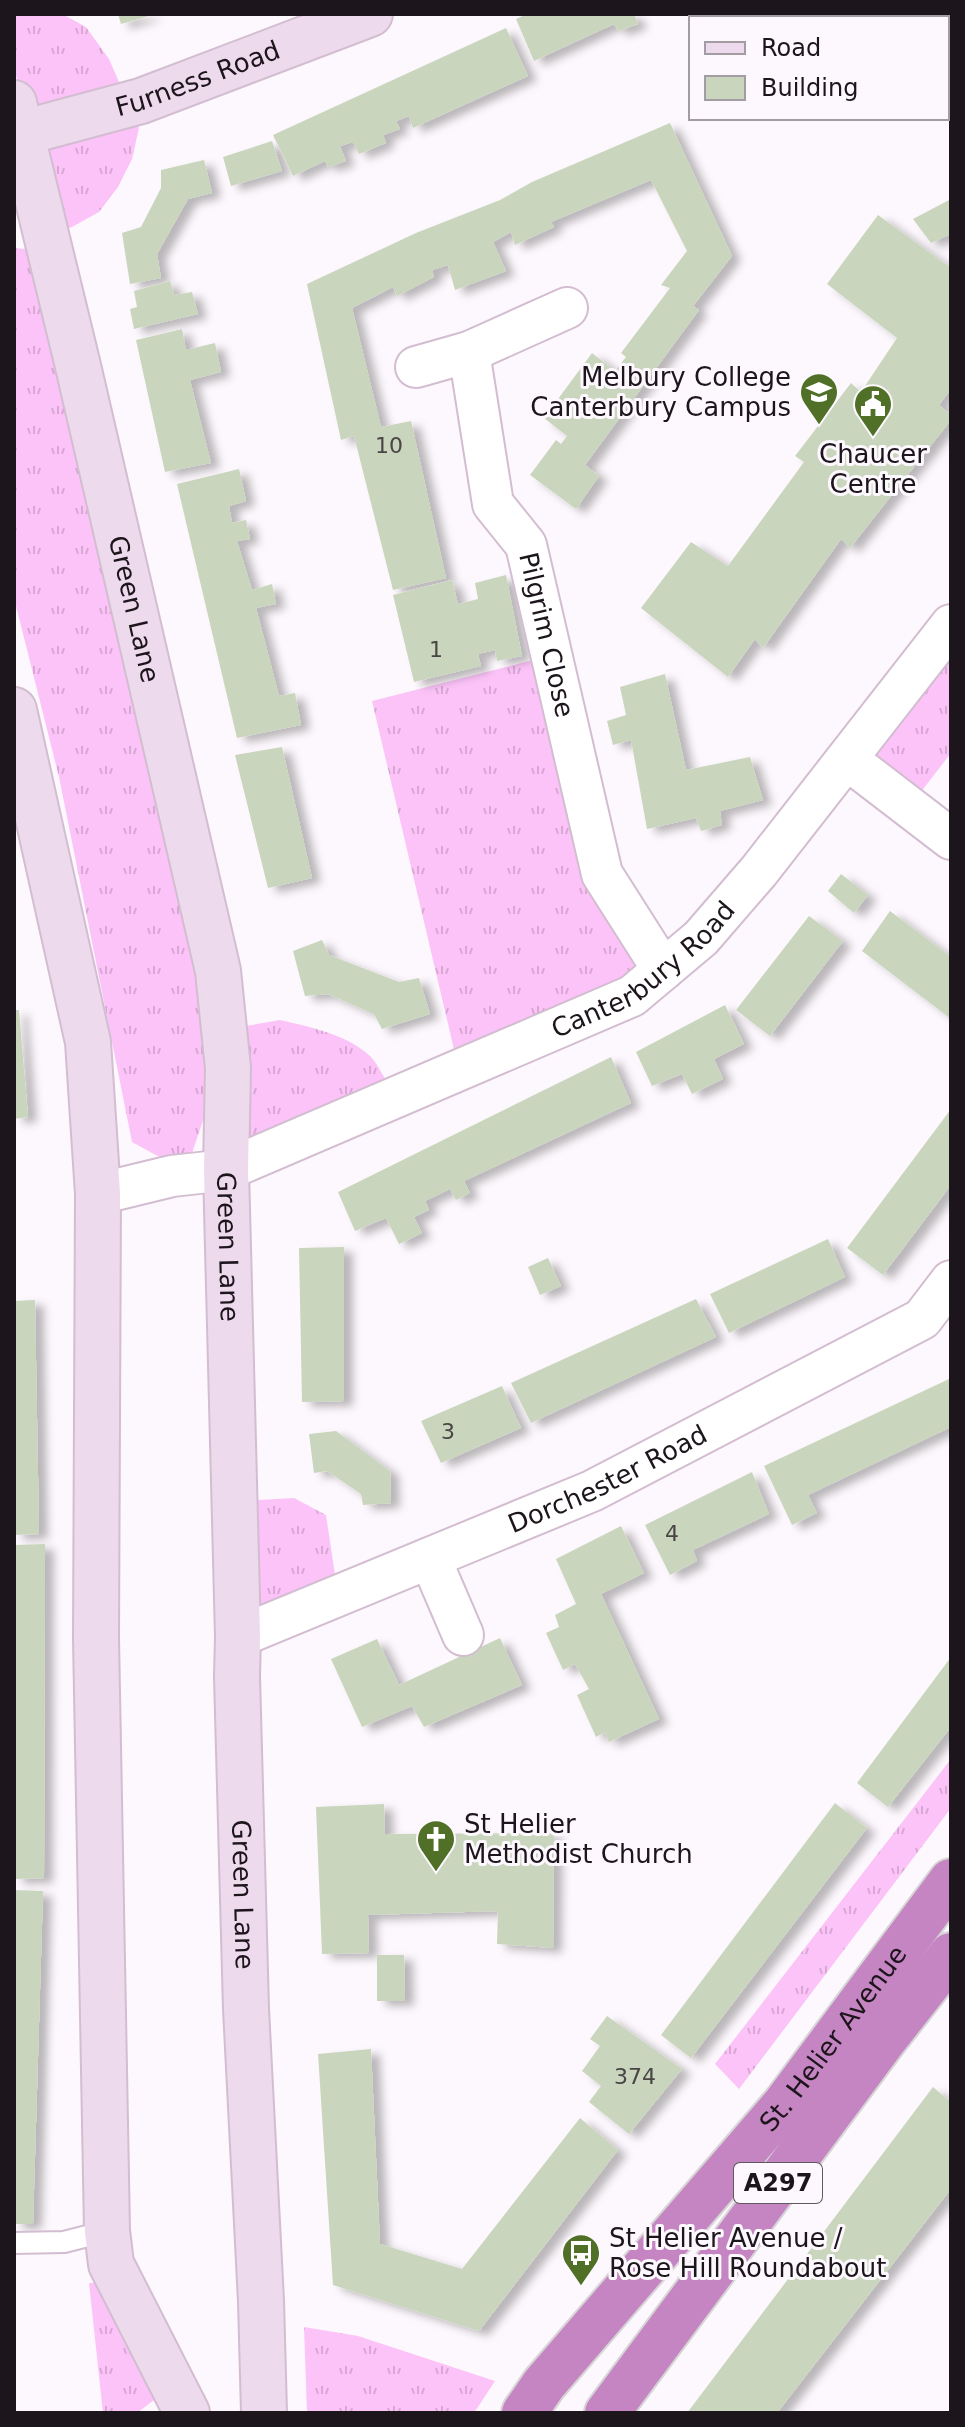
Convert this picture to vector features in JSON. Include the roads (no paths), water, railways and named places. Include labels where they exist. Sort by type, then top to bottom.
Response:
[{"type":"highway","name":"St. Helier Avenue","points":[[524,2413],[544,2384],[785,2104],[951,1881]]},
{"type":"highway","name":"St. Helier Avenue","points":[[607,2413],[951,1955]]},
{"type":"main road","name":"Furness Road","points":[[18,118],[141,101],[370,14]]},
{"type":"main road","name":"Green Lane","points":[[18,118],[26,203],[218,971],[228,1068],[226,1170],[237,1676],[246,2009],[261,2287],[264,2413]]},
{"type":"main road","points":[[14,710],[88,1042],[98,1194],[96,1638],[107,2231],[111,2264],[187,2413]]},
{"type":"street","points":[[416,367],[469,352],[567,308]]},
{"type":"street","name":"Pilgrim Close","points":[[469,352],[493,504],[526,545],[602,874],[663,970]]},
{"type":"street","name":"Canterbury Road","points":[[98,1194],[172,1176],[226,1170],[632,996],[701,938],[759,871],[951,625]]},
{"type":"street","points":[[848,760],[951,839]]},
{"type":"street","name":"Dorchester Road","points":[[238,1637],[592,1491],[922,1319],[951,1281]]},
{"type":"street","points":[[430,1558],[463,1635]]},
{"type":"lane","points":[[14,2243],[64,2242],[107,2231]]},
{"type":"place","name":"Melbury College Canterbury Campus","points":[[819,426]]},
{"type":"place","name":"Chaucer Centre","points":[[873,438]]},
{"type":"place","name":"St Helier Methodist Church","points":[[436,1873]]},
{"type":"place","name":"St Helier Avenue / Rose Hill Roundabout","points":[[581,2287]]}]
